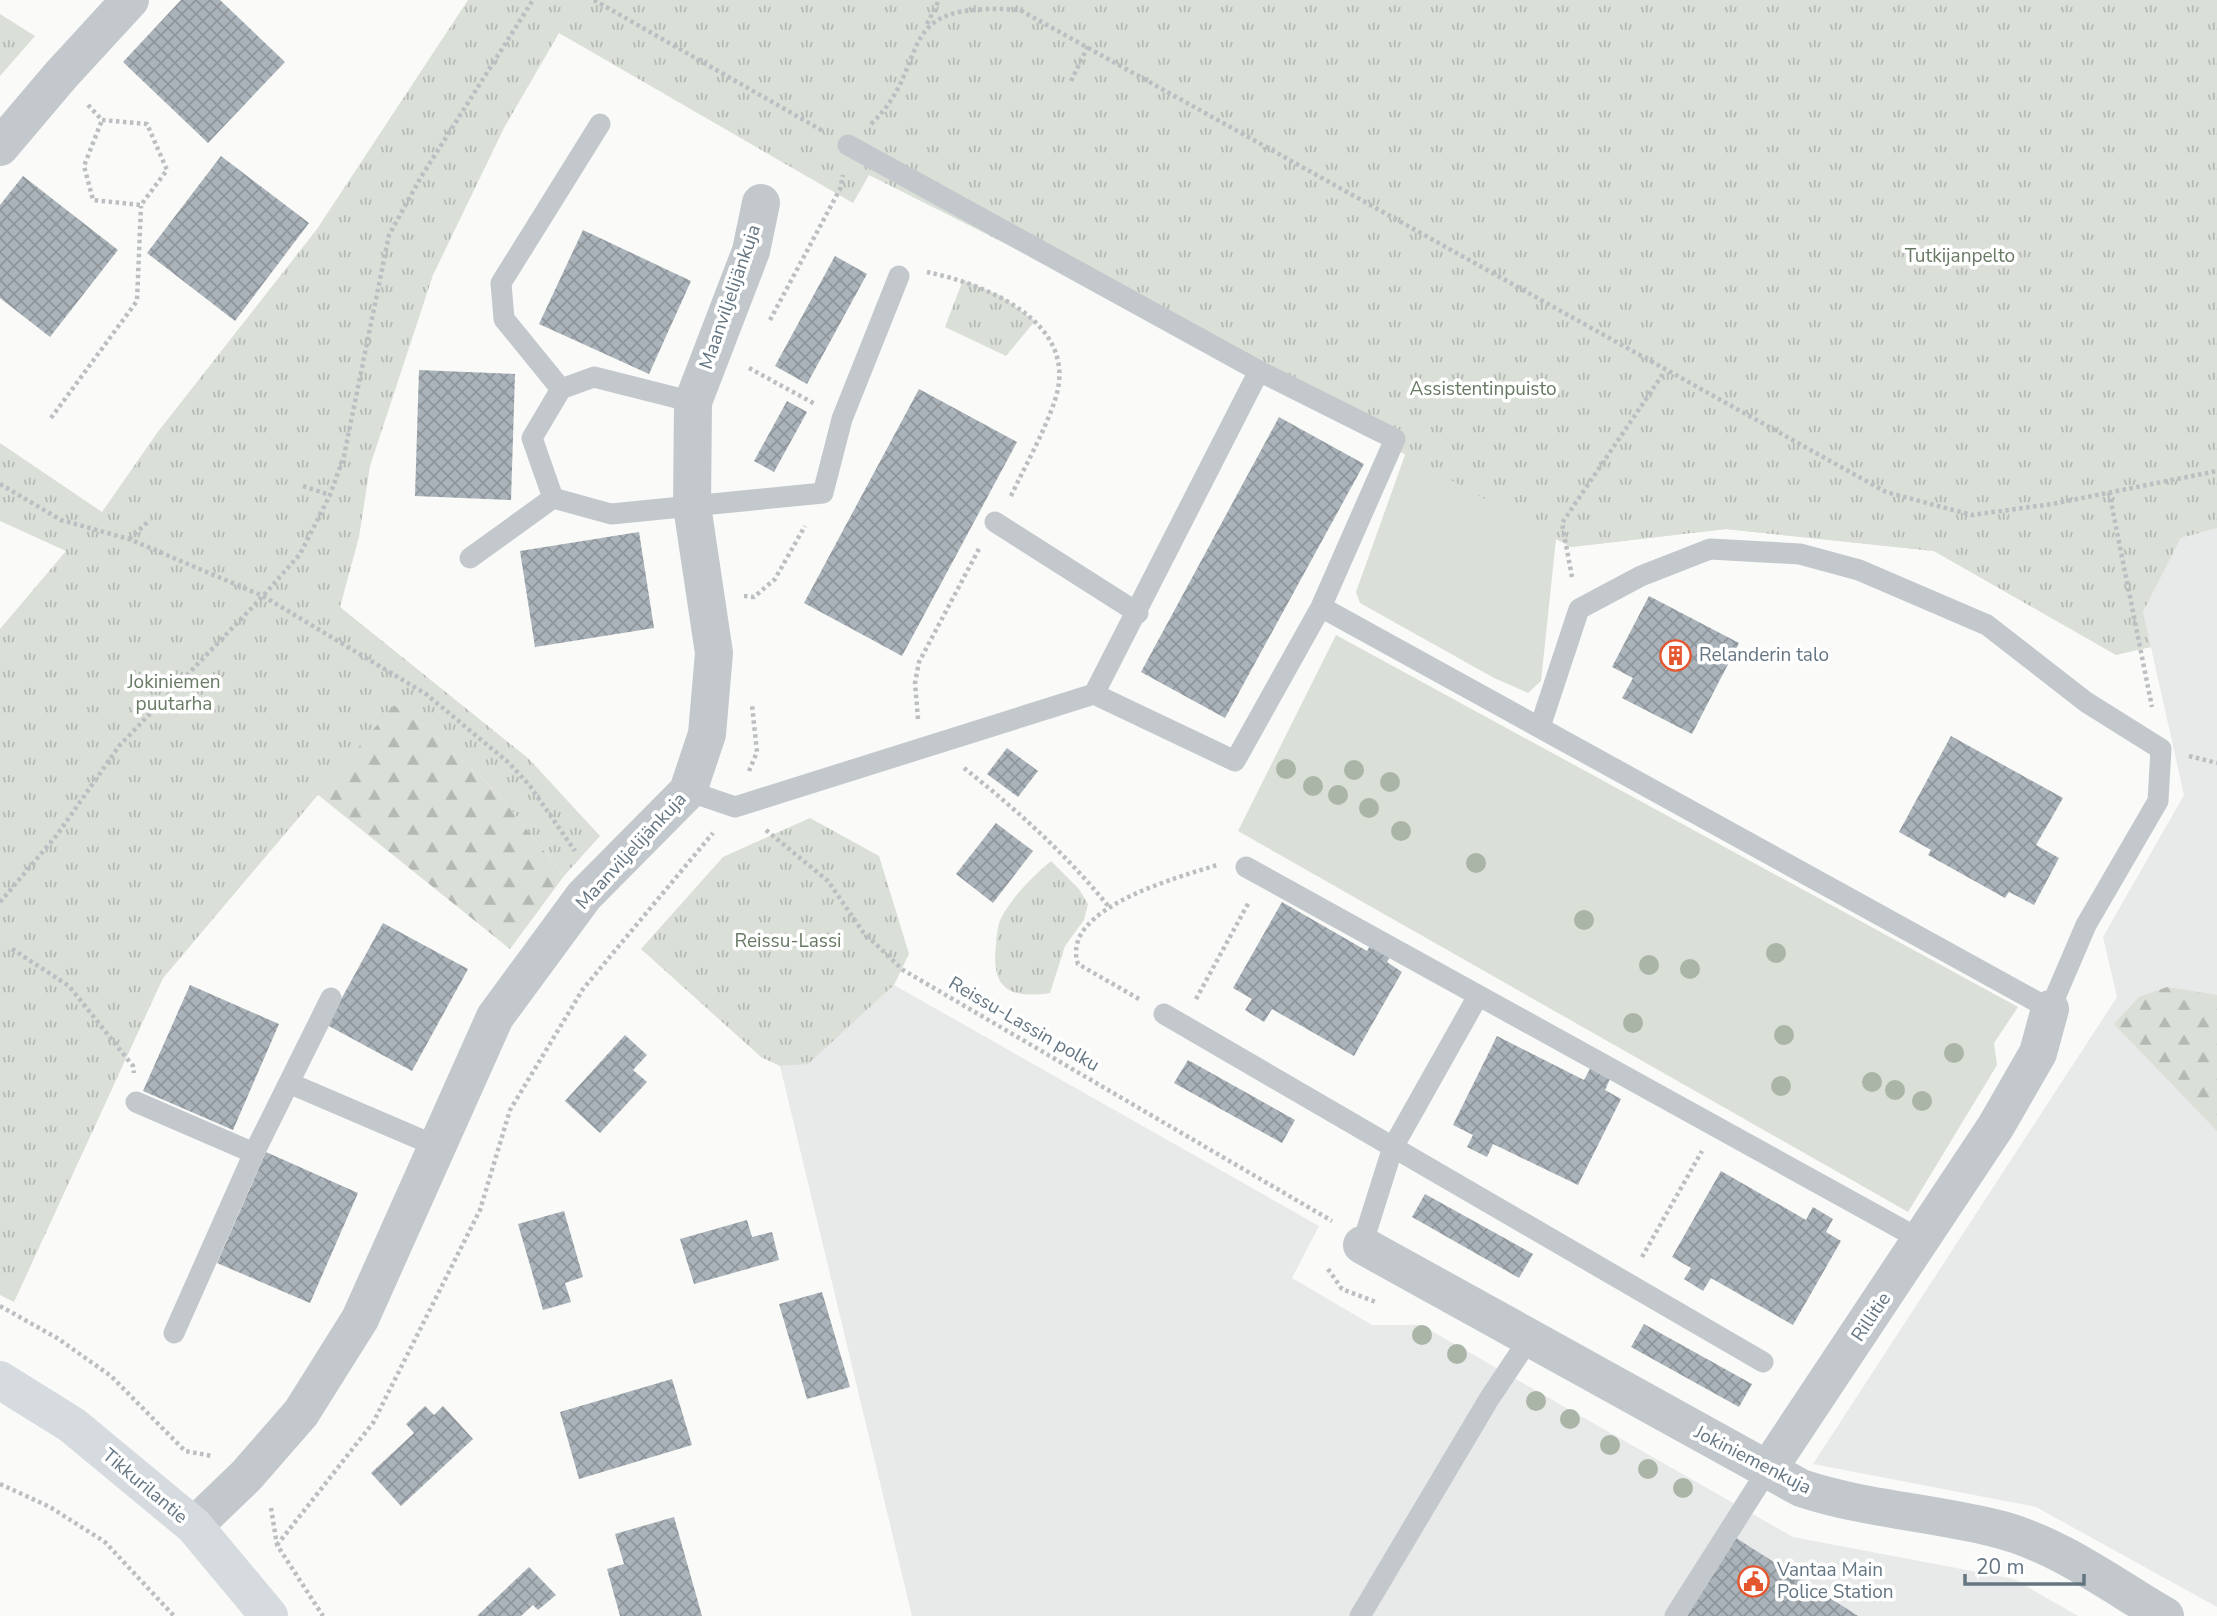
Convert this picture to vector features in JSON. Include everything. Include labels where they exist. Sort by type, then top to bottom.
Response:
[{"type":"main road","name":"Tikkurilantie","points":[[0,1380],[72,1425],[194,1526],[269,1616]]},
{"type":"street","points":[[0,147],[130,0]]},
{"type":"street","name":"Maanviljelijänkuja","points":[[194,1526],[246,1476],[302,1413],[360,1319],[495,1017],[595,885],[688,791],[707,734],[714,653],[692,506],[693,402],[751,251],[761,204]]},
{"type":"street","name":"Rillitie","points":[[1768,1471],[1923,1241],[1996,1126],[2038,1054],[2050,1009]]},
{"type":"street","name":"Jokiniemenkuja","points":[[1348,1233],[1529,1339],[1801,1488],[1844,1502],[1996,1528],[2066,1559],[2165,1616]]},
{"type":"lane","points":[[561,389],[503,319],[500,283],[600,124]]},
{"type":"lane","points":[[688,791],[735,807],[1094,694],[1235,761],[1321,607],[1395,439],[1259,371],[848,145]]},
{"type":"lane","points":[[553,498],[611,514],[824,493],[842,419],[899,276]]},
{"type":"lane","points":[[1094,694],[1259,371]]},
{"type":"lane","points":[[553,498],[532,438],[561,389],[594,377],[693,402]]},
{"type":"lane","points":[[470,558],[553,498]]},
{"type":"lane","points":[[995,522],[1138,612]]},
{"type":"lane","points":[[1321,607],[2050,1009],[2087,925],[2158,801],[2161,749],[2086,702],[1987,625],[1859,570],[1800,554],[1710,549],[1641,576],[1579,609],[1540,727]]},
{"type":"lane","points":[[1254,871],[1923,1241]]},
{"type":"lane","points":[[1348,1233],[1478,996]]},
{"type":"lane","points":[[174,1333],[254,1153],[331,998]]},
{"type":"lane","points":[[1164,1014],[1763,1362]]},
{"type":"lane","points":[[289,1083],[436,1146]]},
{"type":"lane","points":[[136,1102],[254,1153]]},
{"type":"lane","points":[[1360,1616],[1489,1399],[1529,1339]]},
{"type":"lane","name":"Rillitie","points":[[1675,1616],[1768,1471]]},
{"type":"path","points":[[0,902],[57,835],[119,746],[300,554],[331,495],[344,456],[389,235],[421,177],[533,0]]},
{"type":"path","points":[[594,0],[848,145],[887,109],[939,0]]},
{"type":"path","points":[[926,26],[957,10],[984,6],[1020,10],[1886,492],[1972,514],[2052,504],[2217,471]]},
{"type":"path","points":[[1070,82],[1088,46]]},
{"type":"path","points":[[51,418],[138,301],[141,205],[167,170],[147,124],[102,120],[84,166],[93,200],[141,205]]},
{"type":"path","points":[[899,276],[926,271],[963,279],[988,290],[1035,321],[1049,340],[1059,374],[1056,398],[1009,499]]},
{"type":"path","points":[[745,366],[842,419]]},
{"type":"path","points":[[1579,609],[1562,523],[1665,371]]},
{"type":"path","points":[[0,484],[61,520],[129,540],[263,596],[426,694],[509,762],[530,786],[595,885]]},
{"type":"path","points":[[303,486],[331,495]]},
{"type":"path","points":[[2109,492],[2161,749]]},
{"type":"path","points":[[739,596],[754,597],[775,579],[824,493]]},
{"type":"path","points":[[129,540],[150,520]]},
{"type":"path","points":[[968,566],[919,663],[915,683],[928,747],[1026,818],[1086,878],[1109,907]]},
{"type":"path","name":"Reissu-Lassin polku","points":[[735,807],[794,850],[828,881],[863,932],[903,970],[1348,1233]]},
{"type":"path","points":[[1164,1014],[1078,964],[1074,952],[1078,940],[1109,907],[1123,898],[1217,865],[1231,863],[1254,871],[1182,1025]]},
{"type":"path","points":[[12,949],[69,986],[133,1066],[136,1102]]},
{"type":"path","points":[[1628,1282],[1716,1126]]},
{"type":"path","points":[[0,1306],[57,1338],[111,1376],[185,1451],[222,1458],[246,1476],[270,1503],[277,1545],[323,1616]]},
{"type":"path","points":[[0,1484],[50,1507],[105,1542],[174,1616]]},
{"type":"shaded area","points":[[2217,528],[2217,1607],[2036,1507],[1813,1464],[2117,997],[2103,937],[2184,795],[2143,612],[2181,538]]},
{"type":"shaded area","points":[[894,985],[1319,1226],[1292,1278],[1372,1325],[1421,1325],[1793,1537],[2014,1579],[2078,1616],[912,1616],[780,1066],[808,1063]]},
{"type":"green space","points":[[468,0],[2217,0],[2217,528],[2181,538],[2143,612],[2151,647],[2116,655],[1934,551],[1726,529],[1571,547],[1223,353],[869,175],[853,203],[559,33],[504,128],[433,275],[370,466],[359,537],[340,607],[529,759],[600,836],[564,876],[497,792],[427,728],[394,705],[163,978],[14,1302],[0,1295],[0,629],[66,551],[0,521],[0,443],[102,512],[157,433],[317,229]]},
{"type":"green space","points":[[0,14],[35,36],[0,76]]},
{"type":"green space","points":[[963,280],[1001,296],[1035,321],[1006,356],[945,327]]},
{"type":"green space","name":"Assistentinpuisto","points":[[1516,297],[2075,631],[1934,551],[1726,529],[1571,547],[1556,539],[1541,681],[1528,693],[1494,678],[1360,603],[1356,592],[1405,455],[1437,338]]},
{"type":"green space","points":[[1336,635],[2018,1007],[1994,1043],[1997,1065],[1908,1212],[1238,831]]},
{"type":"green space","points":[[394,705],[427,728],[497,792],[564,876],[510,949],[317,794],[163,978],[128,1050],[36,913]]},
{"type":"green space","name":"Reissu-Lassi","points":[[810,818],[879,856],[909,954],[894,985],[808,1064],[780,1066],[761,1057],[641,949],[723,857]]},
{"type":"green space","points":[[1051,861],[1079,889],[1088,904],[1084,920],[1065,946],[1050,993],[1013,992],[1000,981],[996,971],[999,924],[1017,895]]},
{"type":"green space","points":[[2167,987],[2217,995],[2217,1131],[2114,1024],[2139,997]]},
{"type":"building","points":[[181,0],[220,0],[285,62],[208,143],[123,62]]},
{"type":"building","points":[[221,156],[309,223],[235,321],[147,253]]},
{"type":"building","points":[[23,176],[118,250],[50,337],[0,298],[0,205]]},
{"type":"building","points":[[583,230],[691,281],[649,374],[539,324]]},
{"type":"building","points":[[835,256],[867,274],[807,384],[775,366]]},
{"type":"building","points":[[419,370],[515,374],[511,500],[415,496]]},
{"type":"building","points":[[919,389],[1017,442],[902,656],[804,603]]},
{"type":"building","points":[[787,401],[807,412],[774,472],[754,461]]},
{"type":"building","points":[[1279,417],[1364,464],[1225,718],[1141,672]]},
{"type":"building","points":[[639,532],[654,628],[535,647],[520,551]]},
{"type":"building","name":"Relanderin talo","points":[[1649,596],[1739,643],[1692,734],[1622,698],[1633,678],[1612,667]]},
{"type":"building","points":[[1951,736],[2063,798],[2036,845],[2059,858],[2034,905],[2009,892],[2005,898],[1928,855],[1931,850],[1899,832]]},
{"type":"building","points":[[1007,748],[1038,771],[1018,797],[987,774]]},
{"type":"building","points":[[996,823],[1033,851],[993,903],[956,874]]},
{"type":"building","points":[[1282,902],[1367,951],[1374,939],[1394,950],[1387,962],[1402,972],[1354,1056],[1272,1009],[1264,1022],[1245,1010],[1252,999],[1233,988]]},
{"type":"building","points":[[383,923],[468,969],[412,1071],[327,1025]]},
{"type":"building","points":[[190,985],[279,1024],[233,1130],[143,1091]]},
{"type":"building","points":[[625,1035],[647,1055],[633,1070],[647,1082],[600,1133],[565,1101]]},
{"type":"building","points":[[1497,1036],[1584,1080],[1591,1067],[1611,1077],[1605,1090],[1621,1099],[1578,1185],[1493,1144],[1487,1157],[1467,1147],[1473,1135],[1453,1125]]},
{"type":"building","points":[[1188,1060],[1295,1120],[1282,1143],[1174,1083]]},
{"type":"building","points":[[266,1152],[358,1193],[310,1303],[217,1263]]},
{"type":"building","points":[[1721,1171],[1806,1220],[1813,1207],[1833,1219],[1826,1232],[1841,1241],[1793,1325],[1711,1278],[1703,1291],[1684,1279],[1691,1268],[1672,1257]]},
{"type":"building","points":[[1425,1194],[1533,1254],[1519,1278],[1412,1217]]},
{"type":"building","points":[[564,1211],[583,1277],[565,1283],[571,1302],[543,1310],[518,1224]]},
{"type":"building","points":[[747,1220],[752,1237],[772,1232],[779,1260],[694,1284],[680,1239]]},
{"type":"building","points":[[822,1292],[850,1387],[807,1399],[779,1304]]},
{"type":"building","points":[[1644,1324],[1752,1384],[1739,1407],[1631,1347]]},
{"type":"building","points":[[672,1379],[692,1445],[579,1479],[560,1412]]},
{"type":"building","points":[[425,1406],[434,1415],[443,1406],[473,1439],[401,1506],[371,1473],[414,1433],[406,1424]]},
{"type":"building","points":[[674,1517],[702,1616],[620,1616],[607,1569],[624,1564],[615,1534]]},
{"type":"building","name":"Vantaa Main Police Station","points":[[1733,1536],[1858,1616],[1682,1616]]},
{"type":"building","points":[[529,1567],[556,1595],[538,1610],[533,1605],[521,1616],[477,1616]]},
{"type":"place","name":"Relanderin talo","points":[[1676,655]]},
{"type":"place","name":"Vantaa Main Police Station","points":[[1754,1581]]},
{"type":"park label","name":"Tutkijanpelto","points":[[1960,256]]},
{"type":"park label","name":"Jokiniemen puutarha","points":[[174,693]]}]
